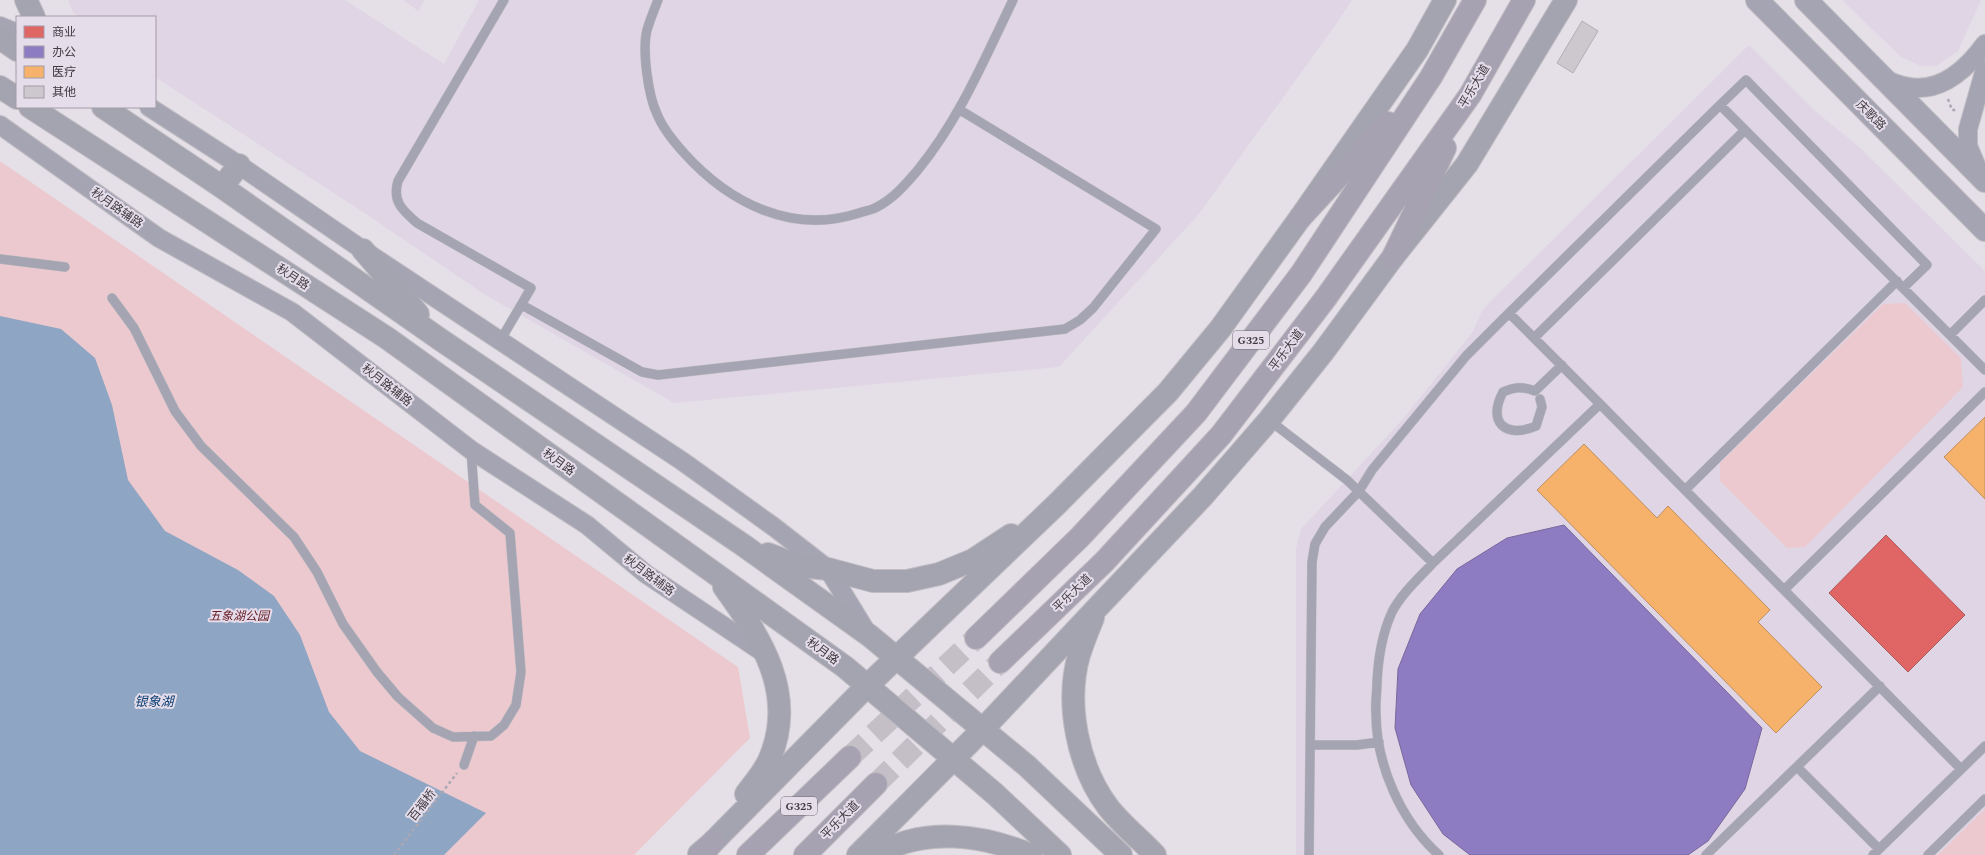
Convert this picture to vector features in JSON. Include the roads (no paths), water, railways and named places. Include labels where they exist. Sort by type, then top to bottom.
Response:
[{"type":"highway","name":"G325","points":[[976,638],[1080,538],[1196,413],[1301,274],[1431,77],[1475,0]]},
{"type":"highway","name":"平乐大道","points":[[1000,662],[1104,562],[1221,435],[1325,299],[1470,95],[1524,0]]},
{"type":"highway","points":[[1300,218],[1431,77]]},
{"type":"highway","points":[[1393,257],[1470,95]]},
{"type":"highway","name":"G325","points":[[748,855],[850,757]]},
{"type":"highway","name":"平乐大道","points":[[805,855],[876,784]]},
{"type":"main road","points":[[26,0],[34,16]]},
{"type":"main road","points":[[704,851],[867,686],[1058,503],[1168,392],[1220,329],[1300,218],[1417,50],[1445,0]]},
{"type":"main road","points":[[858,855],[952,758],[983,729],[1203,496],[1269,420],[1324,351],[1393,257],[1467,164],[1566,0]]},
{"type":"main road","points":[[0,38],[16,49]]},
{"type":"main road","points":[[0,87],[16,97]]},
{"type":"main road","name":"秋月路","points":[[32,108],[387,338],[844,667],[995,794],[1060,855]]},
{"type":"main road","points":[[104,108],[222,187],[441,340],[743,545],[870,636],[1027,766],[1121,855]]},
{"type":"main road","points":[[222,187],[239,165]]},
{"type":"main road","points":[[363,250],[441,340]]},
{"type":"main road","points":[[743,545],[800,566],[828,569],[873,581],[907,581],[939,574],[973,560],[1058,503]]},
{"type":"main road","points":[[704,851],[770,759],[779,725],[780,708],[777,685],[768,655],[746,617],[712,572]]},
{"type":"main road","points":[[1096,609],[1079,657],[1075,683],[1074,714],[1077,739],[1086,770],[1108,807],[1155,855]]},
{"type":"main road","points":[[877,855],[914,840],[943,836],[977,839],[1032,855]]},
{"type":"street","name":"庆歌路","points":[[1757,0],[1985,230]]},
{"type":"street","points":[[1806,0],[1984,180]]},
{"type":"street","points":[[0,26],[16,33]]},
{"type":"street","points":[[1884,79],[1905,87],[1924,88],[1942,83],[1956,76],[1973,60],[1985,44]]},
{"type":"street","points":[[1984,180],[1968,146],[1968,129],[1985,69]]},
{"type":"street","points":[[151,108],[239,165],[363,250],[682,462],[774,527],[828,569],[870,636]]},
{"type":"street","name":"秋月路辅路","points":[[0,125],[159,238],[292,312],[471,450],[587,525],[646,574],[768,655]]},
{"type":"lane","points":[[500,341],[531,288],[417,223],[402,210],[394,192],[398,181],[504,0]]},
{"type":"lane","points":[[658,0],[647,31],[646,69],[657,114],[672,139],[712,181],[744,201],[775,216],[803,221],[841,219],[877,207],[900,192],[928,157],[960,110],[1013,0]]},
{"type":"lane","points":[[1309,855],[1312,562],[1315,544],[1325,527],[1359,491],[1372,470],[1466,356],[1746,80],[1927,265],[1904,288]]},
{"type":"lane","points":[[1720,105],[1985,370]]},
{"type":"lane","points":[[522,305],[642,372],[658,374],[1065,329],[1080,320],[1093,308],[1156,229],[960,110]]},
{"type":"lane","points":[[1534,338],[1745,130]]},
{"type":"lane","points":[[0,259],[64,267]]},
{"type":"lane","points":[[1685,490],[1896,281]]},
{"type":"lane","points":[[112,298],[134,328],[175,411],[201,446],[294,537],[317,572],[343,624],[377,672],[398,697],[434,728],[453,737],[491,736],[504,725],[516,705],[521,672],[510,532],[474,505],[471,450]]},
{"type":"lane","points":[[1950,335],[1985,300]]},
{"type":"lane","points":[[1509,313],[1961,769]]},
{"type":"lane","points":[[1540,399],[1542,407],[1536,426],[1524,431],[1513,432],[1502,426],[1497,415],[1496,404],[1503,392],[1515,387],[1525,387],[1535,391],[1562,365]]},
{"type":"lane","points":[[1784,590],[1985,392]]},
{"type":"lane","points":[[1439,855],[1417,830],[1401,806],[1387,778],[1379,742],[1376,714],[1381,643],[1393,611],[1410,587],[1600,404]]},
{"type":"lane","points":[[1269,420],[1347,480],[1434,563]]},
{"type":"lane","points":[[1706,855],[1880,686]]},
{"type":"lane","points":[[464,765],[474,736]]},
{"type":"lane","points":[[1310,745],[1357,745],[1379,742]]},
{"type":"lane","points":[[1797,767],[1876,852],[1985,746]]},
{"type":"lane","points":[[1928,855],[1985,799]]},
{"type":"water","name":"银象湖","points":[[0,316],[61,329],[95,358],[112,405],[128,480],[165,531],[238,570],[274,596],[300,635],[329,712],[360,751],[486,813],[444,855],[0,855]]},
{"type":"tunnel","points":[[850,757],[976,638]]},
{"type":"tunnel","points":[[876,784],[1000,662]]},
{"type":"park label","name":"五象湖公园","points":[[239,616]]}]
